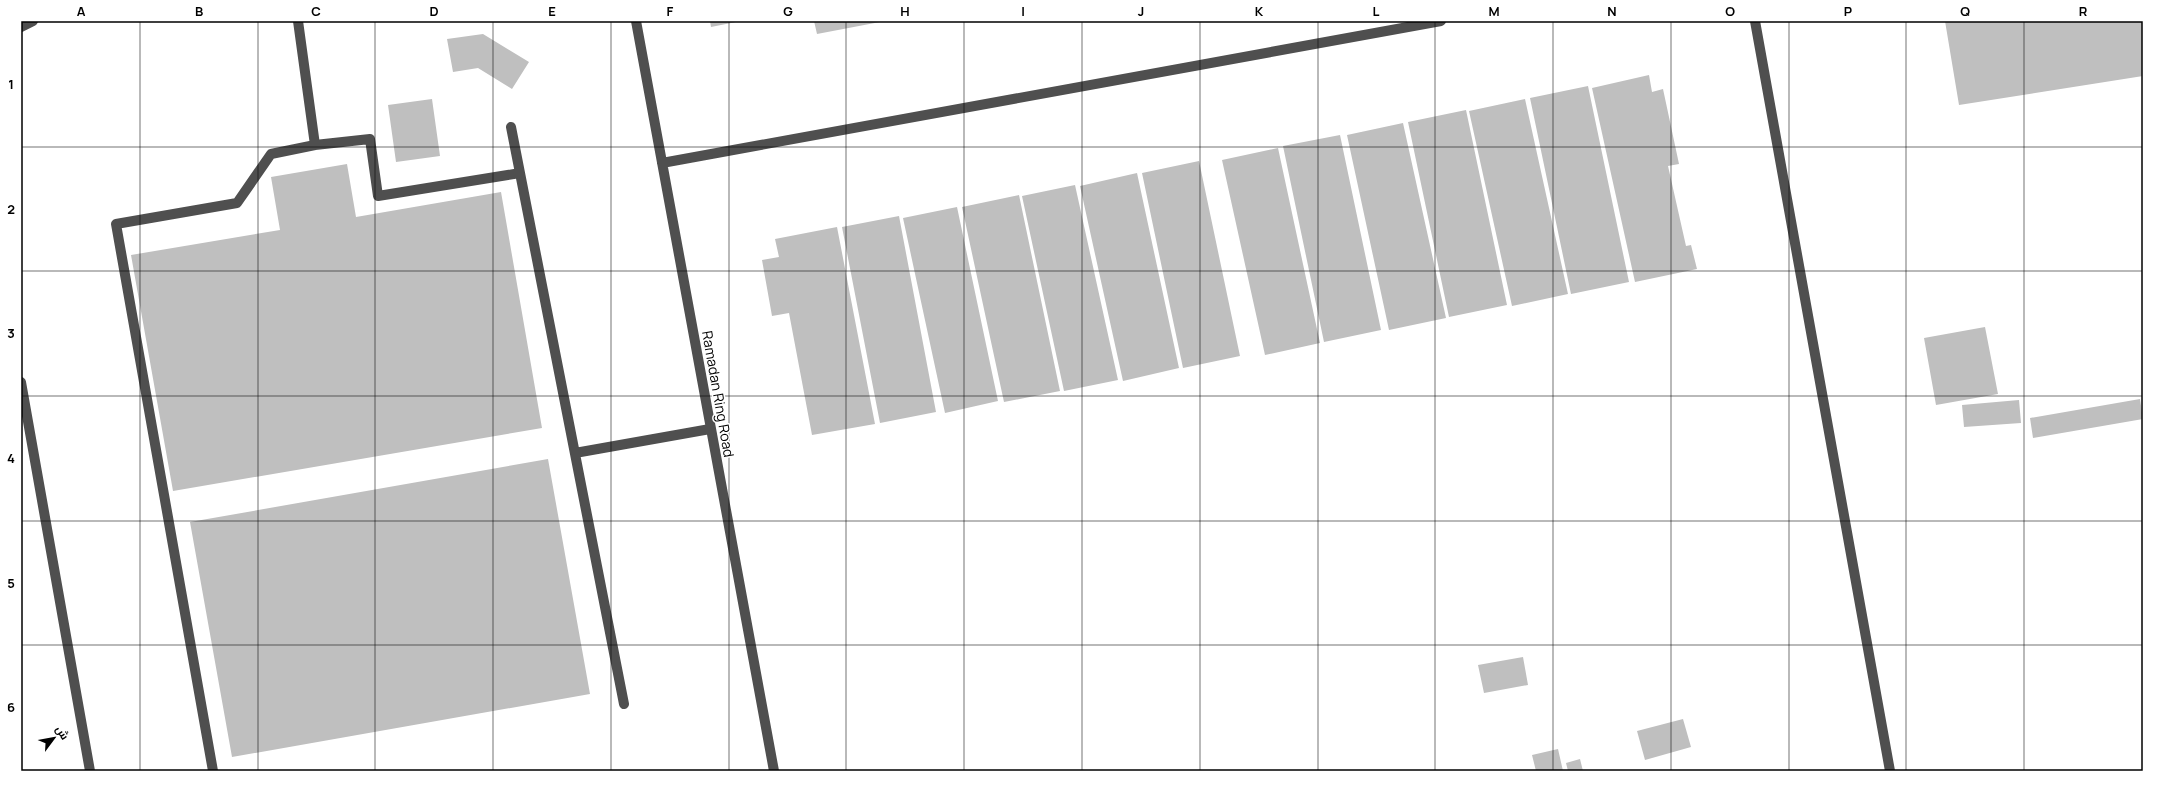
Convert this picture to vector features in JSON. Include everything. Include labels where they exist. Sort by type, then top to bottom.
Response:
[{"type":"street","points":[[21,27],[33,21]]},
{"type":"street","points":[[298,21],[315,145]]},
{"type":"street","name":"Ramadan Ring Road","points":[[636,21],[774,771]]},
{"type":"street","points":[[662,163],[1441,21]]},
{"type":"street","points":[[1755,21],[1890,771]]},
{"type":"street","points":[[511,126],[624,704]]},
{"type":"street","points":[[213,771],[116,224],[237,203],[270,154],[315,145],[370,139],[378,196],[520,173]]},
{"type":"street","points":[[21,382],[90,771]]},
{"type":"street","points":[[575,453],[710,429]]},
{"type":"building","points":[[710,21],[736,21],[736,22],[711,27]]},
{"type":"building","points":[[814,21],[880,21],[880,22],[817,34]]},
{"type":"building","points":[[1945,21],[2143,21],[2143,76],[1959,105]]},
{"type":"building","points":[[483,34],[529,62],[512,89],[478,68],[453,72],[447,39]]},
{"type":"building","points":[[1649,75],[1652,92],[1663,89],[1679,164],[1668,166],[1686,246],[1691,245],[1697,269],[1635,282],[1592,88]]},
{"type":"building","points":[[1588,86],[1629,282],[1571,294],[1530,98]]},
{"type":"building","points":[[432,99],[440,156],[396,162],[388,105]]},
{"type":"building","points":[[1525,99],[1568,294],[1512,306],[1469,111]]},
{"type":"building","points":[[1466,110],[1507,305],[1449,317],[1408,122]]},
{"type":"building","points":[[1403,123],[1446,318],[1389,330],[1347,135]]},
{"type":"building","points":[[1340,135],[1381,330],[1324,342],[1283,146]]},
{"type":"building","points":[[1278,148],[1320,343],[1265,355],[1222,160]]},
{"type":"building","points":[[1199,161],[1240,356],[1183,368],[1142,173]]},
{"type":"building","points":[[347,164],[356,217],[501,192],[542,428],[173,491],[131,255],[280,230],[271,177]]},
{"type":"building","points":[[1137,173],[1179,368],[1123,381],[1080,186]]},
{"type":"building","points":[[1075,185],[1118,380],[1064,391],[1022,196]]},
{"type":"building","points":[[1019,195],[1060,391],[1004,402],[962,207]]},
{"type":"building","points":[[957,207],[998,401],[945,413],[903,218]]},
{"type":"building","points":[[899,216],[936,412],[880,423],[842,227]]},
{"type":"building","points":[[837,227],[875,424],[812,435],[789,313],[772,316],[762,260],[779,257],[775,239]]},
{"type":"building","points":[[1985,327],[1998,394],[1936,405],[1924,338]]},
{"type":"building","points":[[2140,399],[2143,419],[2033,438],[2030,418]]},
{"type":"building","points":[[2019,400],[2021,423],[1964,427],[1962,405]]},
{"type":"building","points":[[548,459],[590,694],[232,757],[190,522]]},
{"type":"building","points":[[1523,657],[1528,685],[1484,693],[1478,665]]},
{"type":"building","points":[[1683,719],[1691,747],[1645,760],[1637,731]]},
{"type":"building","points":[[1558,749],[1563,771],[1536,771],[1532,755]]},
{"type":"building","points":[[1580,759],[1583,771],[1568,771],[1566,763]]}]
